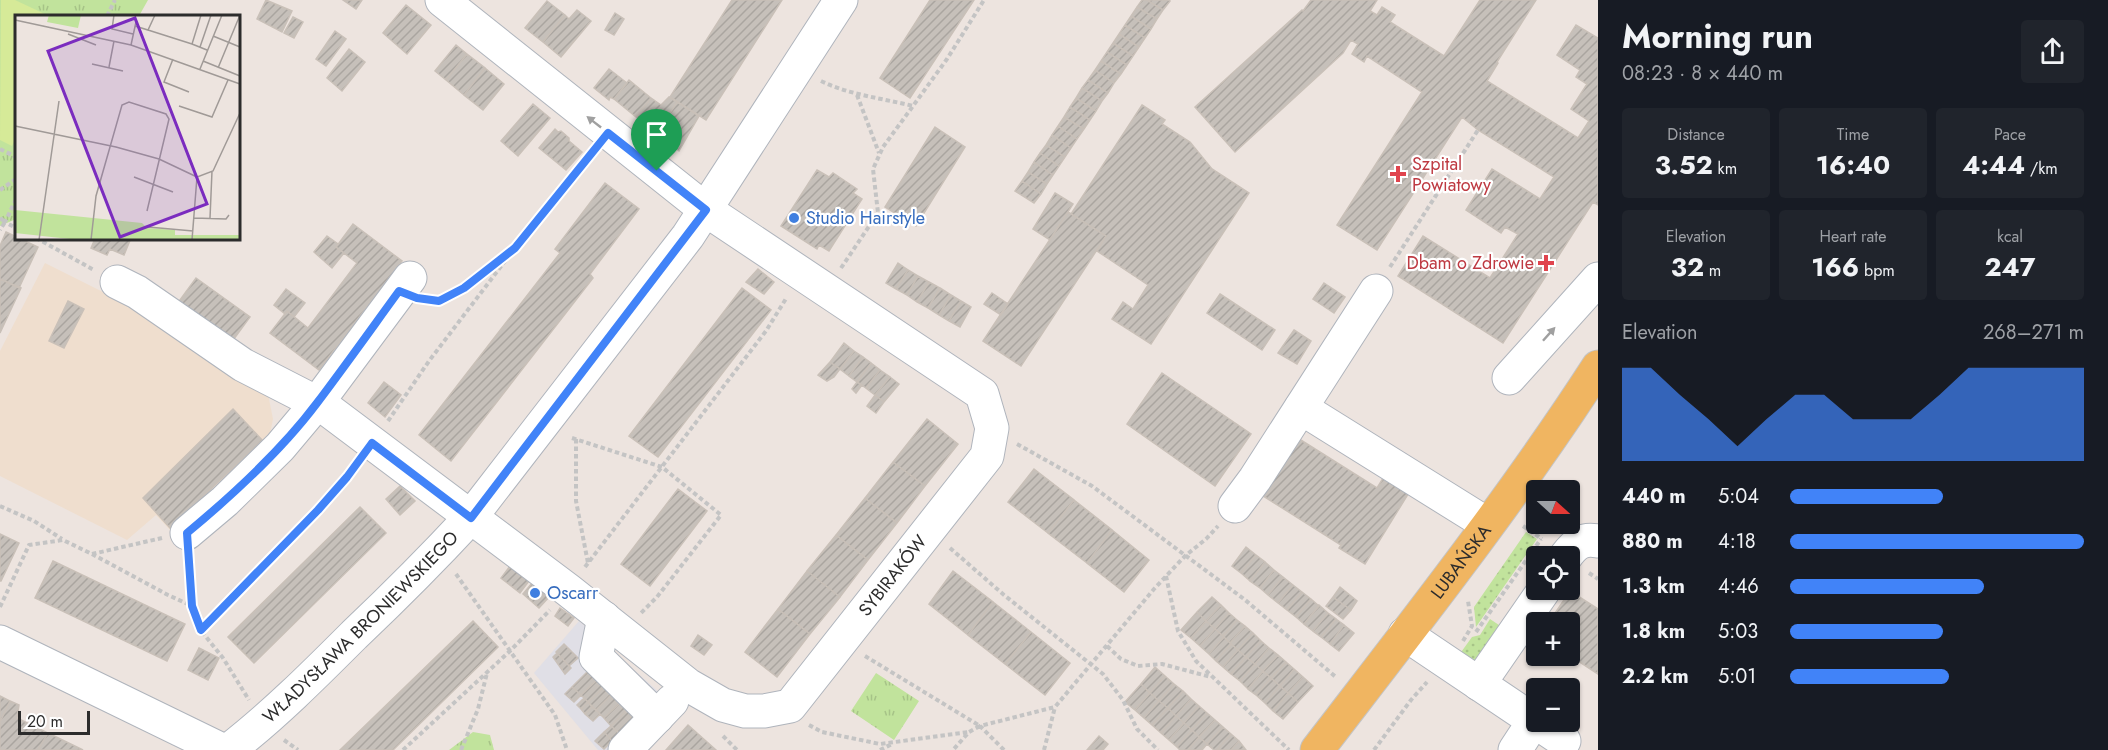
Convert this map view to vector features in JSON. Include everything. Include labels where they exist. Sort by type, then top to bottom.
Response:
[{"type":"main road","name":"LUBAŃSKA","points":[[1317,750],[1566,417],[1598,367]]},
{"type":"street","name":"SYBIRAKÓW","points":[[117,282],[145,297],[243,365],[317,403],[568,590],[688,685],[723,705],[745,711],[764,711],[790,706],[987,456],[992,428],[982,394],[706,210],[442,0]]},
{"type":"street","name":"WŁADYSŁAWA BRONIEWSKIEGO","points":[[229,750],[283,706],[471,518],[706,210],[841,0]]},
{"type":"street","points":[[1509,378],[1598,279]]},
{"type":"street","points":[[187,533],[225,501],[280,447],[317,403],[405,284]]},
{"type":"street","points":[[1235,506],[1376,291]]},
{"type":"street","points":[[1301,408],[1487,524]]},
{"type":"street","points":[[1573,546],[1586,540],[1598,541]]},
{"type":"street","points":[[1479,684],[1537,600]]},
{"type":"street","points":[[614,626],[596,657],[657,717]]},
{"type":"street","points":[[1405,634],[1526,716]]},
{"type":"street","points":[[0,642],[222,750]]},
{"type":"street","points":[[626,750],[688,685]]},
{"type":"street","points":[[1515,750],[1527,732]]},
{"type":"street","points":[[1550,732],[1564,741]]},
{"type":"path","points":[[108,15],[115,0]]},
{"type":"path","points":[[403,750],[510,651],[568,590],[766,331],[878,213],[873,169],[880,154],[947,59],[984,0]]},
{"type":"path","points":[[797,68],[832,87],[857,95],[913,106]]},
{"type":"path","points":[[857,95],[880,154]]},
{"type":"path","points":[[1376,291],[1478,130]]},
{"type":"path","points":[[201,630],[318,510],[347,477],[429,361],[515,248],[608,133]]},
{"type":"path","points":[[0,149],[15,156]]},
{"type":"path","points":[[0,189],[15,180]]},
{"type":"path","points":[[0,230],[15,202]]},
{"type":"path","points":[[0,218],[15,227]]},
{"type":"path","points":[[40,240],[117,282]]},
{"type":"path","points":[[405,284],[417,298],[439,301],[464,288],[515,248]]},
{"type":"path","points":[[991,433],[1026,447],[1092,486],[1244,598],[1359,695]]},
{"type":"path","points":[[588,563],[576,501],[574,438],[662,467],[721,515],[657,597],[614,626]]},
{"type":"path","points":[[0,506],[34,521],[63,540],[192,606]]},
{"type":"path","points":[[1044,750],[1055,707],[1166,576],[1206,539],[1235,506]]},
{"type":"path","points":[[1523,526],[1551,546]]},
{"type":"path","points":[[928,531],[1103,674],[1123,700],[1137,729],[1158,750]]},
{"type":"path","points":[[92,554],[187,533],[192,606],[201,630],[223,658],[250,703]]},
{"type":"path","points":[[0,607],[29,545],[63,540]]},
{"type":"path","points":[[455,572],[555,715],[567,750]]},
{"type":"path","points":[[1166,576],[1178,631],[1196,661],[1289,750]]},
{"type":"path","points":[[1476,632],[1526,576]]},
{"type":"path","points":[[843,639],[865,656],[980,726],[1004,750]]},
{"type":"path","points":[[1107,646],[1121,659],[1138,666],[1162,664],[1213,677]]},
{"type":"path","points":[[461,750],[478,709],[488,672]]},
{"type":"path","points":[[807,724],[822,732],[880,744],[969,732],[980,726],[1055,707]]},
{"type":"path","points":[[954,750],[969,732]]},
{"type":"path","points":[[277,735],[298,750]]},
{"type":"path","points":[[880,750],[895,742]]},
{"type":"shaded area","points":[[45,263],[151,316],[267,389],[273,419],[269,439],[170,530],[156,515],[127,540],[0,476],[0,351]]},
{"type":"shaded area","points":[[579,621],[662,695],[610,750],[598,750],[534,673]]},
{"type":"green space","points":[[0,0],[148,0],[140,15],[15,15],[15,219],[0,226]]},
{"type":"green space","points":[[1,0],[15,0],[47,15],[15,15],[15,139],[12,146],[0,140]]},
{"type":"green space","points":[[1526,532],[1537,539],[1532,546],[1526,546],[1526,555],[1476,627],[1474,607]]},
{"type":"green space","points":[[1490,619],[1505,629],[1473,663],[1459,655],[1472,637],[1480,635]]},
{"type":"green space","points":[[876,673],[919,701],[894,740],[851,711]]},
{"type":"green space","points":[[473,732],[490,735],[494,750],[449,750]]},
{"type":"building","points":[[266,0],[292,11],[282,32],[257,19]]},
{"type":"building","points":[[343,0],[362,0],[356,9]]},
{"type":"building","points":[[732,0],[782,0],[706,120],[670,97]]},
{"type":"building","points":[[930,0],[974,0],[910,98],[880,78]]},
{"type":"building","points":[[1142,0],[1147,0],[1163,10],[1157,19],[1137,7]]},
{"type":"building","points":[[1147,0],[1168,0],[1170,1],[1163,10]]},
{"type":"building","name":"Szpital Powiatowy","points":[[1311,0],[1377,0],[1370,11],[1377,15],[1382,7],[1395,15],[1390,22],[1444,56],[1480,0],[1536,0],[1487,81],[1578,138],[1589,121],[1571,109],[1587,84],[1576,77],[1580,70],[1557,55],[1576,25],[1598,38],[1598,205],[1593,202],[1503,343],[1398,276],[1423,236],[1490,278],[1518,234],[1505,227],[1501,233],[1466,210],[1492,169],[1540,199],[1554,177],[1478,130],[1462,117],[1377,250],[1337,225],[1422,92],[1367,56],[1364,62],[1352,54],[1358,44],[1351,40],[1343,53],[1235,152],[1195,107],[1303,11]]},
{"type":"building","points":[[547,1],[565,15],[543,42],[525,28]]},
{"type":"building","points":[[406,5],[431,25],[407,54],[383,33]]},
{"type":"building","points":[[1137,7],[1157,19],[1151,29],[1131,16]]},
{"type":"building","points":[[577,10],[591,21],[561,57],[543,42],[565,15],[569,19]]},
{"type":"building","points":[[615,13],[624,19],[614,35],[605,30]]},
{"type":"building","points":[[1131,16],[1151,29],[1145,38],[1125,25]]},
{"type":"building","points":[[293,17],[303,22],[294,38],[284,33]]},
{"type":"building","points":[[1125,25],[1145,38],[1139,47],[1119,34]]},
{"type":"building","points":[[335,31],[346,39],[326,66],[316,59]]},
{"type":"building","points":[[1119,34],[1139,47],[1133,56],[1113,43]]},
{"type":"building","points":[[1113,43],[1133,56],[1127,65],[1107,52]]},
{"type":"building","points":[[456,45],[467,54],[446,80],[435,71]]},
{"type":"building","points":[[349,49],[365,62],[342,91],[327,78]]},
{"type":"building","points":[[1107,52],[1127,65],[1121,74],[1101,61]]},
{"type":"building","points":[[467,54],[485,68],[464,95],[446,80]]},
{"type":"building","points":[[1101,61],[1121,74],[1114,83],[1095,70]]},
{"type":"building","points":[[485,68],[504,84],[483,110],[464,95]]},
{"type":"building","points":[[609,69],[627,83],[614,99],[610,97],[609,100],[594,88]]},
{"type":"building","points":[[1095,70],[1114,83],[1108,93],[1088,80]]},
{"type":"building","points":[[629,80],[651,98],[636,117],[614,99]]},
{"type":"building","points":[[1088,80],[1108,93],[1102,101],[1082,88]]},
{"type":"building","points":[[1082,88],[1102,101],[1096,111],[1076,98]]},
{"type":"building","points":[[669,97],[677,102],[657,134],[636,117],[651,98],[661,105]]},
{"type":"building","points":[[1076,98],[1096,111],[1090,120],[1070,107]]},
{"type":"building","points":[[677,102],[699,116],[679,151],[657,134]]},
{"type":"building","points":[[533,104],[550,118],[518,156],[501,141]]},
{"type":"building","points":[[1142,105],[1165,120],[1162,124],[1190,142],[1212,169],[1249,193],[1151,344],[1112,319],[1123,302],[1133,309],[1148,285],[1097,251],[1106,236],[1071,214]]},
{"type":"building","points":[[1070,107],[1090,120],[1084,129],[1064,117]]},
{"type":"building","points":[[1064,117],[1084,129],[1077,139],[1058,126]]},
{"type":"building","points":[[1058,126],[1077,139],[1071,148],[1052,135]]},
{"type":"building","points":[[935,127],[965,147],[916,226],[885,207]]},
{"type":"building","points":[[555,129],[558,132],[561,131],[582,152],[566,170],[539,148]]},
{"type":"building","points":[[1052,135],[1071,148],[1065,157],[1046,145]]},
{"type":"building","points":[[1046,145],[1065,157],[1059,166],[1040,153]]},
{"type":"building","points":[[1040,153],[1059,166],[1053,175],[1034,162]]},
{"type":"building","points":[[1034,162],[1053,175],[1047,184],[1028,172]]},
{"type":"building","points":[[817,170],[829,177],[833,173],[857,189],[853,193],[862,199],[829,251],[819,245],[817,249],[781,226]]},
{"type":"building","points":[[1028,172],[1047,184],[1041,194],[1022,181]]},
{"type":"building","points":[[1022,181],[1041,194],[1034,203],[1015,191]]},
{"type":"building","points":[[605,183],[639,209],[590,274],[593,278],[451,461],[419,435],[560,253],[555,249]]},
{"type":"building","points":[[1055,193],[1073,204],[1050,240],[1033,229]]},
{"type":"building","points":[[1068,212],[1106,236],[1021,366],[983,341]]},
{"type":"building","points":[[353,224],[402,261],[319,370],[270,333],[287,311],[308,328],[357,263],[336,247]]},
{"type":"building","points":[[6,232],[15,236],[15,240],[23,240],[38,247],[19,288],[0,279],[0,246]]},
{"type":"building","points":[[327,236],[338,244],[336,247],[344,253],[332,268],[314,252]]},
{"type":"building","points":[[92,240],[130,240],[124,255],[110,249],[107,255],[91,248],[94,241]]},
{"type":"building","points":[[898,263],[908,270],[896,289],[886,283]]},
{"type":"building","points":[[758,269],[774,282],[764,294],[746,282]]},
{"type":"building","points":[[908,270],[918,276],[907,295],[896,289]]},
{"type":"building","points":[[918,276],[929,282],[917,302],[907,295]]},
{"type":"building","points":[[196,278],[250,317],[231,343],[177,304]]},
{"type":"building","points":[[0,279],[21,288],[0,333]]},
{"type":"building","points":[[929,282],[940,288],[928,308],[917,302]]},
{"type":"building","points":[[1324,283],[1345,297],[1334,313],[1313,299]]},
{"type":"building","points":[[742,288],[771,310],[658,457],[629,436]]},
{"type":"building","points":[[940,288],[951,295],[939,315],[928,308]]},
{"type":"building","points":[[286,289],[305,303],[294,317],[287,311],[285,314],[274,305]]},
{"type":"building","points":[[992,293],[1008,304],[1001,315],[984,304]]},
{"type":"building","points":[[1220,294],[1275,330],[1262,350],[1207,313]]},
{"type":"building","points":[[951,295],[961,301],[949,321],[939,315]]},
{"type":"building","points":[[68,301],[84,309],[64,348],[49,341]]},
{"type":"building","points":[[961,301],[971,307],[960,327],[949,321]]},
{"type":"building","points":[[1294,330],[1311,341],[1297,364],[1278,353]]},
{"type":"building","points":[[844,343],[854,351],[840,369],[830,362]]},
{"type":"building","points":[[854,351],[863,357],[849,376],[840,369]]},
{"type":"building","points":[[863,357],[871,363],[857,382],[849,376]]},
{"type":"building","points":[[830,362],[840,369],[834,377],[827,381],[818,375]]},
{"type":"building","points":[[871,363],[880,370],[866,388],[857,382]]},
{"type":"building","points":[[880,370],[890,377],[875,395],[866,388]]},
{"type":"building","points":[[1162,373],[1251,434],[1215,486],[1127,424]]},
{"type":"building","points":[[890,377],[899,384],[884,402],[875,395]]},
{"type":"building","points":[[384,382],[401,395],[385,417],[368,403]]},
{"type":"building","points":[[857,382],[862,385],[856,393],[852,389]]},
{"type":"building","points":[[875,395],[884,402],[876,413],[867,406]]},
{"type":"building","points":[[233,409],[262,440],[170,528],[143,498]]},
{"type":"building","points":[[927,419],[958,444],[925,486],[893,462]]},
{"type":"building","points":[[1296,437],[1377,488],[1385,475],[1410,491],[1365,564],[1339,548],[1341,545],[1260,494]]},
{"type":"building","points":[[893,462],[925,486],[897,523],[865,498]]},
{"type":"building","points":[[1034,469],[1074,500],[1048,533],[1008,502]]},
{"type":"building","points":[[400,486],[415,501],[400,515],[386,499]]},
{"type":"building","points":[[678,489],[707,511],[650,586],[621,564]]},
{"type":"building","points":[[865,498],[897,523],[868,560],[836,535]]},
{"type":"building","points":[[1074,500],[1112,530],[1087,563],[1048,533]]},
{"type":"building","points":[[360,507],[386,533],[254,663],[228,637]]},
{"type":"building","points":[[1112,530],[1149,560],[1124,592],[1087,563]]},
{"type":"building","points":[[0,534],[19,543],[1,581],[0,581]]},
{"type":"building","points":[[836,535],[868,560],[840,597],[807,571]]},
{"type":"building","points":[[1246,547],[1256,555],[1241,573],[1232,566]]},
{"type":"building","points":[[1256,555],[1265,562],[1250,581],[1241,573]]},
{"type":"building","points":[[53,561],[185,624],[167,661],[35,598]]},
{"type":"building","points":[[1265,562],[1274,570],[1260,588],[1250,581]]},
{"type":"building","points":[[510,566],[529,581],[520,593],[501,578]]},
{"type":"building","points":[[1274,570],[1283,577],[1268,595],[1260,588]]},
{"type":"building","points":[[807,571],[840,597],[810,634],[778,609]]},
{"type":"building","points":[[953,571],[993,602],[968,635],[929,604]]},
{"type":"building","points":[[1283,577],[1293,585],[1278,603],[1268,595]]},
{"type":"building","points":[[532,583],[549,597],[539,608],[523,594]]},
{"type":"building","points":[[1293,585],[1302,592],[1287,610],[1278,603]]},
{"type":"building","points":[[1340,587],[1357,601],[1351,610],[1333,597]]},
{"type":"building","points":[[1302,592],[1311,599],[1296,617],[1287,610]]},
{"type":"building","points":[[1212,597],[1221,605],[1206,621],[1197,612]]},
{"type":"building","points":[[1333,597],[1351,610],[1343,619],[1326,606]]},
{"type":"building","points":[[1580,597],[1598,609],[1598,674],[1580,662],[1580,612],[1556,612],[1564,600],[1580,600]]},
{"type":"building","points":[[1311,599],[1319,606],[1304,624],[1296,617]]},
{"type":"building","points":[[993,602],[1031,632],[1005,664],[968,635]]},
{"type":"building","points":[[1221,605],[1229,613],[1215,629],[1206,621]]},
{"type":"building","points":[[1319,605],[1328,613],[1313,631],[1304,624]]},
{"type":"building","points":[[560,608],[574,618],[568,626],[555,616]]},
{"type":"building","points":[[778,609],[810,634],[777,677],[745,652]]},
{"type":"building","points":[[1197,612],[1206,621],[1191,638],[1181,630]]},
{"type":"building","points":[[1229,613],[1237,620],[1223,636],[1215,629]]},
{"type":"building","points":[[1328,613],[1336,619],[1321,637],[1313,631]]},
{"type":"building","points":[[1336,619],[1344,625],[1330,644],[1321,637]]},
{"type":"building","points":[[1237,620],[1245,626],[1230,643],[1223,636]]},
{"type":"building","points":[[473,621],[498,647],[393,750],[340,750]]},
{"type":"building","points":[[1206,621],[1215,629],[1200,646],[1191,638]]},
{"type":"building","points":[[1344,625],[1354,633],[1339,651],[1330,644]]},
{"type":"building","points":[[1245,626],[1253,633],[1238,650],[1230,643]]},
{"type":"building","points":[[1215,629],[1224,637],[1209,654],[1200,646]]},
{"type":"building","points":[[1031,632],[1070,663],[1045,695],[1005,664]]},
{"type":"building","points":[[1253,633],[1261,641],[1246,657],[1238,650]]},
{"type":"building","points":[[698,635],[712,645],[704,655],[691,646]]},
{"type":"building","points":[[1224,637],[1231,644],[1216,661],[1209,654]]},
{"type":"building","points":[[1261,641],[1269,648],[1255,664],[1246,657]]},
{"type":"building","points":[[564,644],[578,658],[569,666],[556,652]]},
{"type":"building","points":[[1231,644],[1238,650],[1223,667],[1216,661]]},
{"type":"building","points":[[199,648],[219,658],[208,680],[188,670]]},
{"type":"building","points":[[1269,648],[1278,655],[1263,671],[1255,664]]},
{"type":"building","points":[[1238,650],[1246,657],[1231,674],[1223,667]]},
{"type":"building","points":[[557,653],[571,668],[565,674],[553,657]]},
{"type":"building","points":[[1278,655],[1286,662],[1271,678],[1263,671]]},
{"type":"building","points":[[1246,657],[1255,664],[1240,681],[1231,674]]},
{"type":"building","points":[[1286,662],[1294,669],[1280,686],[1271,678]]},
{"type":"building","points":[[1255,664],[1263,671],[1248,689],[1240,681]]},
{"type":"building","points":[[1155,667],[1165,676],[1150,693],[1141,684]]},
{"type":"building","points":[[1294,669],[1303,677],[1288,693],[1280,686]]},
{"type":"building","points":[[589,670],[598,679],[581,695],[572,687]]},
{"type":"building","points":[[1263,671],[1271,678],[1256,695],[1248,689]]},
{"type":"building","points":[[1165,676],[1174,684],[1159,701],[1150,693]]},
{"type":"building","points":[[1303,677],[1313,686],[1298,702],[1288,693]]},
{"type":"building","points":[[1271,678],[1280,686],[1265,703],[1256,695]]},
{"type":"building","points":[[598,679],[605,686],[588,702],[581,695]]},
{"type":"building","points":[[1141,684],[1150,693],[1135,710],[1125,702]]},
{"type":"building","points":[[1174,684],[1183,691],[1168,708],[1159,701]]},
{"type":"building","points":[[605,686],[612,694],[596,710],[588,702]]},
{"type":"building","points":[[1280,686],[1288,693],[1273,711],[1265,703]]},
{"type":"building","points":[[572,687],[581,695],[574,702],[565,694]]},
{"type":"building","points":[[1183,691],[1191,699],[1176,716],[1168,708]]},
{"type":"building","points":[[1150,693],[1159,701],[1144,718],[1135,710]]},
{"type":"building","points":[[1288,693],[1298,702],[1283,719],[1273,711]]},
{"type":"building","points":[[612,694],[621,702],[604,718],[596,710]]},
{"type":"building","points":[[0,696],[10,701],[0,722]]},
{"type":"building","points":[[584,698],[588,702],[581,709],[577,705]]},
{"type":"building","points":[[1191,699],[1199,706],[1184,723],[1176,716]]},
{"type":"building","points":[[10,701],[19,705],[17,718],[48,733],[38,750],[0,750],[0,722]]},
{"type":"building","points":[[1159,701],[1168,708],[1152,725],[1144,718]]},
{"type":"building","points":[[588,702],[592,707],[585,714],[581,709]]},
{"type":"building","points":[[621,702],[628,709],[611,726],[604,718]]},
{"type":"building","points":[[1199,706],[1207,713],[1192,730],[1184,723]]},
{"type":"building","points":[[592,707],[600,714],[593,721],[585,714]]},
{"type":"building","points":[[1168,708],[1176,716],[1161,733],[1152,725]]},
{"type":"building","points":[[628,709],[637,718],[620,734],[611,726]]},
{"type":"building","points":[[1207,713],[1215,720],[1199,737],[1192,730]]},
{"type":"building","points":[[1176,716],[1184,723],[1169,740],[1161,733]]},
{"type":"building","points":[[1215,720],[1223,727],[1207,744],[1199,737]]},
{"type":"building","points":[[1184,723],[1192,730],[1177,747],[1169,740]]},
{"type":"building","points":[[688,725],[716,750],[666,750]]},
{"type":"building","points":[[611,726],[620,734],[612,741],[604,732]]},
{"type":"building","points":[[1223,727],[1231,734],[1217,750],[1214,750],[1207,744]]},
{"type":"building","points":[[1192,730],[1199,737],[1188,750],[1180,750],[1177,747]]},
{"type":"building","points":[[604,732],[612,741],[604,749],[595,741]]},
{"type":"building","points":[[48,733],[83,750],[38,750]]},
{"type":"building","points":[[1231,734],[1239,741],[1231,750],[1217,750]]},
{"type":"building","points":[[1099,736],[1108,744],[1103,750],[1087,750]]},
{"type":"building","points":[[1199,737],[1207,744],[1202,750],[1188,750]]},
{"type":"building","points":[[1239,741],[1246,750],[1231,750]]},
{"type":"place","name":"Szpital Powiatowy","points":[[1398,174]]},
{"type":"place","name":"Studio Hairstyle","points":[[794,218]]},
{"type":"place","name":"Dbam o Zdrowie","points":[[1546,263]]},
{"type":"place","name":"Oscarr","points":[[535,593]]},
{"type":"route","points":[[608,133],[657,171],[706,210],[471,518],[372,443],[347,477],[318,510],[212,621],[201,630],[198,627],[192,606],[187,533],[225,501],[280,447],[317,403],[399,291],[417,298],[439,301],[464,288],[515,248],[608,133]]}]
